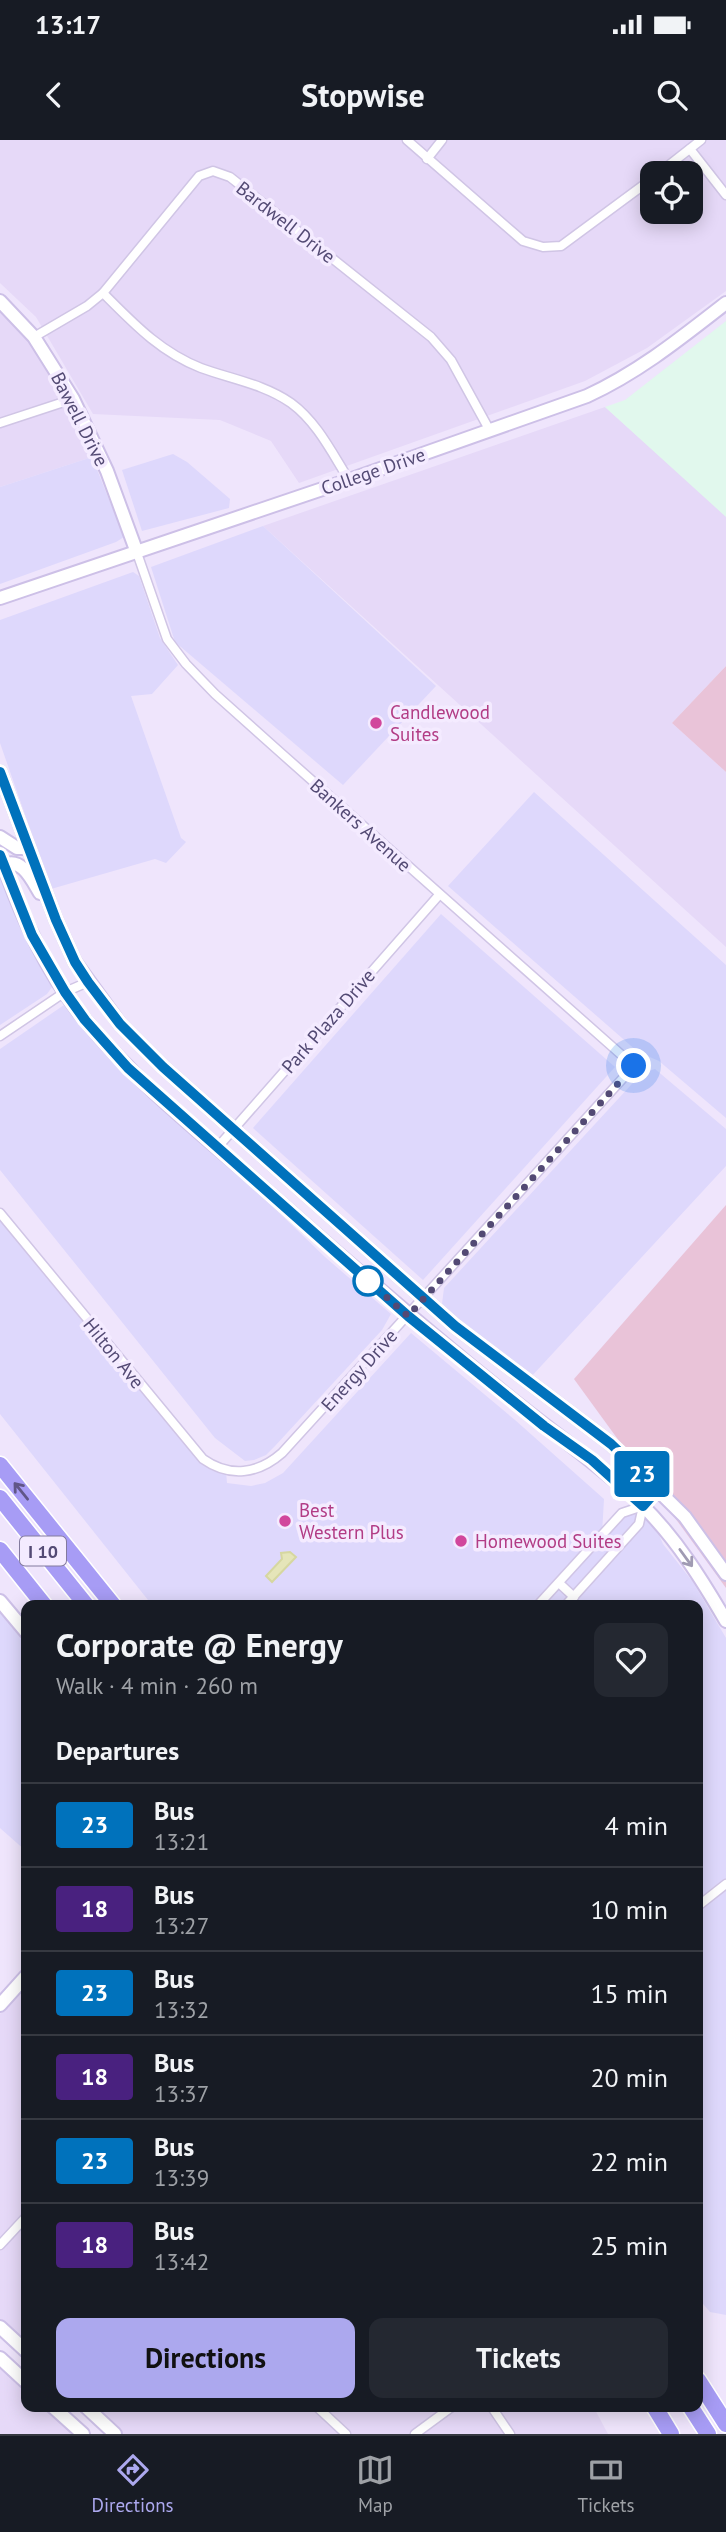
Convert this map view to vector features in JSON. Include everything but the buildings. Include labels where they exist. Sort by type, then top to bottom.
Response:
[{"type":"highway","points":[[0,1465],[109,1600]]},
{"type":"highway","name":"I 10","points":[[0,1498],[82,1600]]},
{"type":"highway","name":"I 10","points":[[0,1550],[40,1600]]},
{"type":"highway","points":[[703,2388],[726,2424]]},
{"type":"highway","points":[[657,2412],[671,2434]]},
{"type":"highway","points":[[694,2412],[708,2434]]},
{"type":"street","points":[[407,140],[523,241],[543,247],[561,246],[640,188]]},
{"type":"street","points":[[427,159],[442,140]]},
{"type":"street","points":[[674,161],[701,140]]},
{"type":"street","points":[[690,149],[726,195]]},
{"type":"street","name":"Bardwell Drive","points":[[34,337],[87,306],[103,293],[199,176],[213,171],[230,177],[431,337],[451,360],[490,431]]},
{"type":"street","points":[[103,293],[144,334],[173,355],[200,368],[260,387],[291,403],[315,426],[349,480]]},
{"type":"street","name":"Bawell Drive","points":[[0,301],[34,337],[73,399],[107,471],[136,550]]},
{"type":"street","name":"College Drive","points":[[0,598],[587,396],[617,383],[653,360],[726,303]]},
{"type":"street","points":[[0,422],[73,399]]},
{"type":"street","name":"Bankers Avenue","points":[[136,550],[167,639],[186,664],[215,694],[634,1066]]},
{"type":"street","points":[[0,772],[49,902],[75,962],[120,1024],[163,1067],[424,1299],[502,1364],[611,1444],[685,1517],[726,1574]]},
{"type":"street","points":[[0,837],[17,848],[28,848]]},
{"type":"street","points":[[2,860],[21,866],[49,902]]},
{"type":"street","points":[[2,860],[32,935],[65,992],[85,1020],[128,1068],[408,1316],[544,1426],[592,1460],[643,1506],[674,1541],[704,1583],[726,1621]]},
{"type":"street","name":"Park Plaza Drive","points":[[217,1148],[439,895]]},
{"type":"street","points":[[0,1037],[65,992],[88,982]]},
{"type":"street","points":[[85,1020],[99,1016],[120,1024]]},
{"type":"street","name":"Energy Drive","points":[[242,1472],[257,1470],[282,1454],[634,1066]]},
{"type":"street","points":[[295,1216],[302,1210],[327,1214]]},
{"type":"street","name":"Hilton Ave","points":[[0,1213],[190,1446],[214,1467],[242,1472]]},
{"type":"street","points":[[570,1600],[639,1524],[643,1506],[658,1489]]},
{"type":"street","points":[[543,1600],[622,1513],[643,1506]]},
{"type":"street","points":[[559,1583],[573,1597]]},
{"type":"street","points":[[0,1601],[21,1626]]},
{"type":"street","points":[[703,1902],[726,1884]]},
{"type":"street","points":[[0,2005],[21,1982]]},
{"type":"street","points":[[0,2245],[21,2222]]},
{"type":"street","points":[[0,2327],[21,2346]]},
{"type":"street","points":[[0,2358],[21,2377]]},
{"type":"street","points":[[58,2412],[82,2434],[97,2417]]},
{"type":"street","points":[[92,2412],[116,2434]]},
{"type":"street","points":[[322,2412],[346,2434]]},
{"type":"street","points":[[415,2434],[445,2412]]},
{"type":"street","points":[[496,2412],[510,2434]]},
{"type":"shaded area","points":[[0,140],[726,140],[726,291],[647,348],[585,381],[299,483],[271,441],[220,420],[93,414],[36,317],[0,283]]},
{"type":"shaded area","points":[[0,308],[28,337],[66,395],[92,457],[0,487]]},
{"type":"shaded area","points":[[726,321],[726,517],[605,407],[625,400]]},
{"type":"shaded area","points":[[605,407],[726,516],[726,666],[672,723],[726,772],[726,947],[263,526]]},
{"type":"shaded area","points":[[173,454],[187,462],[230,499],[229,508],[142,531],[122,470]]},
{"type":"shaded area","points":[[92,457],[124,537],[0,584],[0,487]]},
{"type":"shaded area","points":[[263,526],[436,686],[343,785],[175,642],[151,567]]},
{"type":"shaded area","points":[[133,572],[139,576],[160,638],[178,665],[152,694],[131,696],[181,838],[186,842],[166,863],[155,859],[51,889],[0,743],[0,620]]},
{"type":"shaded area","points":[[726,666],[726,772],[672,723]]},
{"type":"shaded area","points":[[534,792],[726,965],[726,1118],[659,1061],[638,1052],[448,886]]},
{"type":"shaded area","points":[[0,868],[52,987],[47,994],[0,1025]]},
{"type":"shaded area","points":[[441,914],[615,1067],[423,1280],[253,1128]]},
{"type":"shaded area","points":[[64,1005],[325,1257],[391,1314],[382,1330],[266,1455],[245,1461],[215,1438],[0,1170],[0,1049]]},
{"type":"shaded area","points":[[655,1069],[726,1129],[726,1166],[530,1378],[454,1317],[442,1304],[444,1288],[642,1073]]},
{"type":"shaded area","points":[[726,1205],[726,1588],[574,1379]]},
{"type":"shaded area","points":[[0,1213],[190,1446],[226,1471],[227,1483],[251,1486],[265,1483],[283,1473],[411,1333],[604,1499],[602,1534],[630,1503],[657,1530],[663,1544],[693,1582],[726,1638],[726,2315],[710,2312],[703,2304],[703,1600],[148,1600],[0,1414]]},
{"type":"shaded area","points":[[290,1552],[296,1557],[272,1582],[266,1576],[282,1559],[281,1553]]},
{"type":"shaded area","points":[[0,1601],[21,1627],[21,1847],[0,1828]]},
{"type":"shaded area","points":[[21,1991],[21,2339],[0,2320],[0,2014]]},
{"type":"shaded area","points":[[0,2366],[21,2386],[21,2412],[49,2412],[72,2434],[0,2434]]},
{"type":"shaded area","points":[[99,2412],[596,2412],[608,2434],[123,2434]]},
{"type":"bus line","name":"23","points":[[0,772],[56,920],[75,962],[120,1024],[163,1067],[455,1326],[565,1412],[611,1444],[658,1489],[643,1506],[592,1460],[544,1426],[408,1316],[128,1068],[85,1020],[65,992],[32,935],[0,855]]},
{"type":"place","name":"Candlewood Suites","points":[[376,723]]},
{"type":"place","name":"Best Western Plus","points":[[285,1521]]},
{"type":"place","name":"Homewood Suites","points":[[461,1541]]},
{"type":"route","points":[[368,1281],[408,1316],[634,1066]]}]
